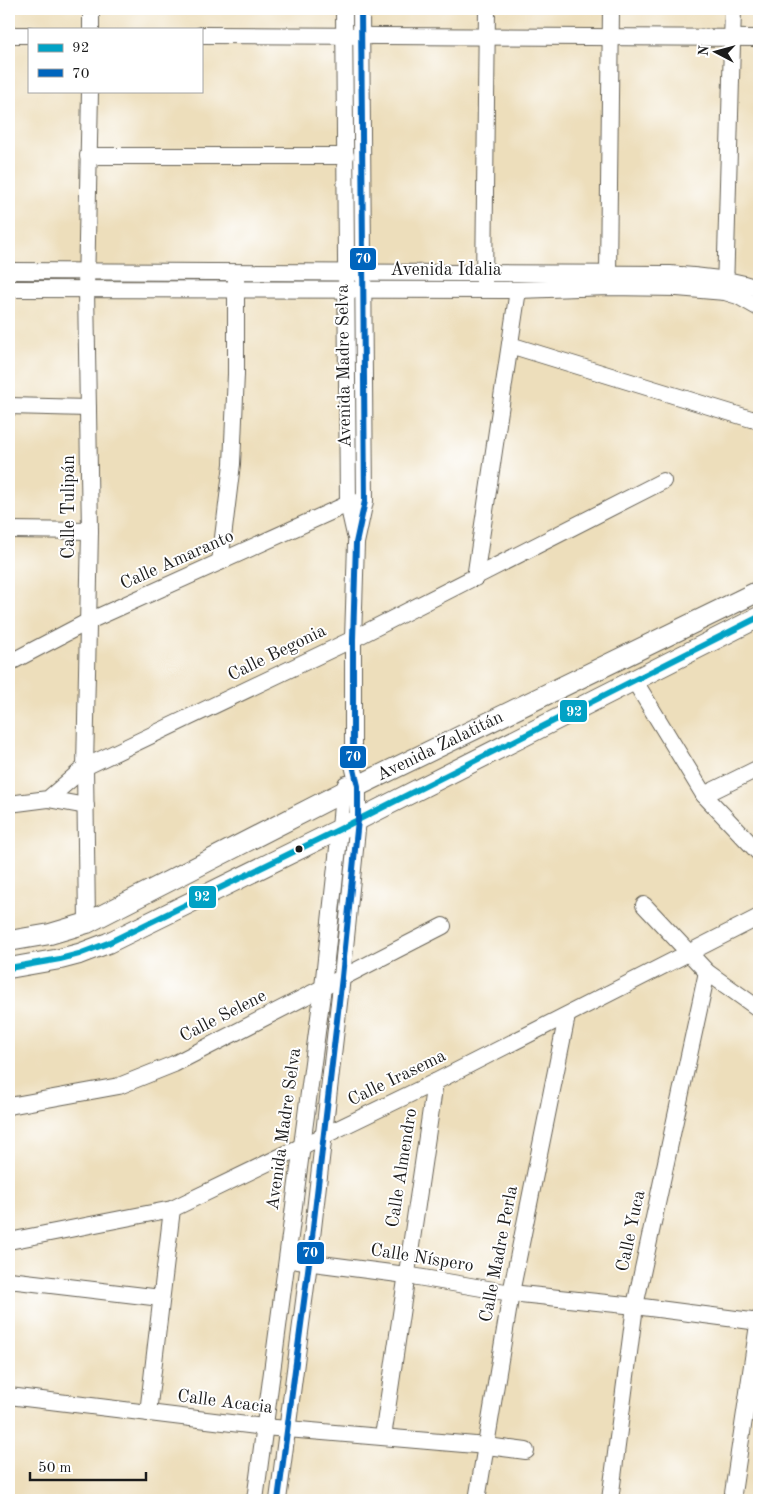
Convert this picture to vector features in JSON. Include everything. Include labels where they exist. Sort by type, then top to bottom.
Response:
[{"type":"street","points":[[91,9],[91,28]]},
{"type":"street","name":"Avenida Madre Selva","points":[[344,9],[348,504],[356,543]]},
{"type":"street","name":"Avenida Madre Selva","points":[[278,1500],[309,1262],[342,977],[350,789],[353,765],[353,639],[356,543],[365,501],[361,9]]},
{"type":"street","points":[[484,281],[487,9]]},
{"type":"street","points":[[608,274],[611,9]]},
{"type":"street","points":[[725,286],[734,9]]},
{"type":"street","points":[[9,35],[28,35]]},
{"type":"street","points":[[202,35],[759,38]]},
{"type":"street","name":"Calle Tulipán","points":[[87,923],[85,767],[90,531],[86,272],[90,92]]},
{"type":"street","points":[[88,156],[346,156]]},
{"type":"street","name":"Avenida Idalia","points":[[9,271],[346,272],[363,282]]},
{"type":"street","points":[[220,562],[232,464],[236,374],[236,272]]},
{"type":"street","name":"Avenida Idalia","points":[[9,289],[347,290],[363,282],[484,281],[608,274],[670,274],[725,286],[738,296],[757,299]]},
{"type":"street","name":"Avenida Idalia","points":[[484,281],[518,290],[725,286]]},
{"type":"street","points":[[475,578],[518,290]]},
{"type":"street","points":[[510,345],[759,420]]},
{"type":"street","points":[[9,406],[88,408]]},
{"type":"street","name":"Calle Begonia","points":[[48,799],[85,767],[353,639],[663,480]]},
{"type":"street","name":"Calle Amaranto","points":[[9,663],[89,621],[348,504],[365,501]]},
{"type":"street","points":[[9,530],[90,531]]},
{"type":"street","name":"Avenida Zalatitán","points":[[9,942],[50,934],[87,923],[350,789],[759,591]]},
{"type":"street","name":"Avenida Zalatitán","points":[[9,968],[60,959],[108,943],[349,824],[759,617]]},
{"type":"street","points":[[634,680],[704,795],[759,853]]},
{"type":"street","points":[[704,795],[759,768]]},
{"type":"street","points":[[9,804],[48,799],[86,806]]},
{"type":"street","name":"Avenida Madre Selva","points":[[254,1500],[323,987],[349,824]]},
{"type":"street","points":[[644,905],[706,972],[759,1009]]},
{"type":"street","name":"Calle Irasema","points":[[9,1241],[172,1209],[435,1082],[759,917]]},
{"type":"street","name":"Calle Selene","points":[[9,1106],[119,1086],[174,1064],[443,926]]},
{"type":"street","name":"Calle Yuca","points":[[610,1500],[635,1306],[706,972]]},
{"type":"street","name":"Calle Madre Perla","points":[[477,1500],[511,1293],[567,1016]]},
{"type":"street","name":"Calle Almendro","points":[[383,1437],[435,1082]]},
{"type":"street","points":[[148,1413],[172,1209]]},
{"type":"street","name":"Calle Níspero","points":[[287,1259],[406,1275],[511,1293],[759,1321]]},
{"type":"street","points":[[9,1280],[161,1298]]},
{"type":"street","points":[[732,1500],[759,1321]]},
{"type":"street","name":"Calle Acacia","points":[[9,1396],[264,1427],[526,1451]]},
{"type":"transit line","name":"70","points":[[278,1500],[309,1263],[358,820],[358,786],[353,765],[353,639],[356,543],[365,501],[361,9]]},
{"type":"transit line","name":"92","points":[[9,968],[60,959],[108,943],[340,829],[759,617]]}]
